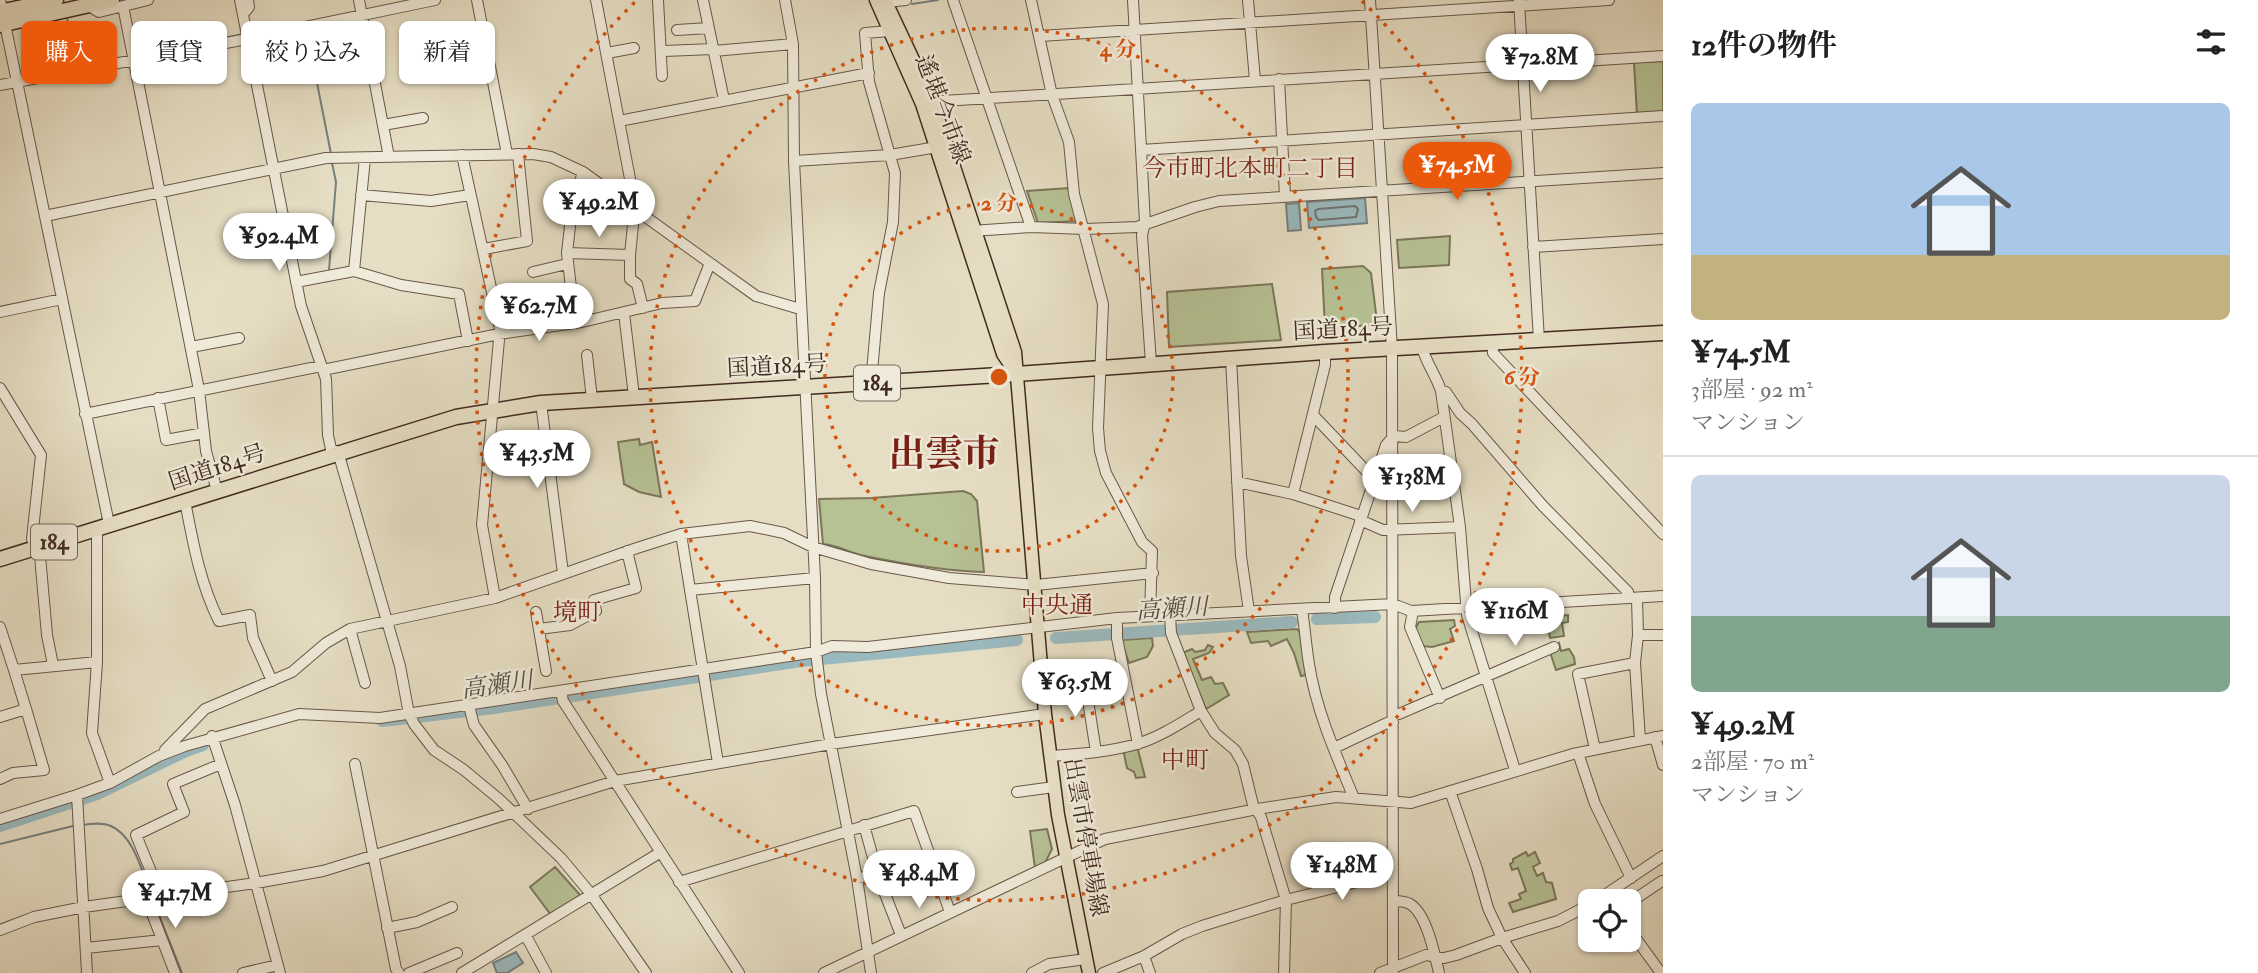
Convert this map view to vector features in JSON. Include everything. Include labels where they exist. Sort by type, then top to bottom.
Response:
[{"type":"highway","points":[[2,15],[55,0]]},
{"type":"highway","points":[[2,15],[118,3]]},
{"type":"highway","name":"国道184号","points":[[0,559],[456,416],[541,403],[1325,352],[1663,334]]},
{"type":"main road","name":"遙堪今市線","points":[[883,1],[890,32],[927,102]]},
{"type":"main road","name":"遙堪今市線","points":[[883,1],[943,146],[969,232],[1015,352],[1016,374]]},
{"type":"main road","name":"出雲市停車場線","points":[[1016,374],[1050,757],[1066,859],[1089,973]]},
{"type":"street","points":[[131,47],[118,3],[148,0]]},
{"type":"street","points":[[359,0],[389,157]]},
{"type":"street","points":[[332,21],[435,0]]},
{"type":"street","points":[[477,0],[512,154],[527,240],[484,249]]},
{"type":"street","points":[[596,0],[635,208],[630,279],[637,284],[643,308]]},
{"type":"street","points":[[658,0],[662,76]]},
{"type":"street","points":[[703,0],[724,100]]},
{"type":"street","points":[[785,0],[793,44],[794,161],[815,579],[816,652],[821,694],[857,878],[872,973]]},
{"type":"street","points":[[883,1],[906,0]]},
{"type":"street","points":[[953,0],[1031,227]]},
{"type":"street","points":[[1031,0],[1052,95],[1069,142],[1074,194],[1103,304],[1098,428],[1105,473],[1143,542],[1152,551],[1150,616]]},
{"type":"street","points":[[1133,0],[1150,363]]},
{"type":"street","points":[[1248,0],[1255,80]]},
{"type":"street","points":[[1370,0],[1392,349],[1393,970]]},
{"type":"street","points":[[1040,36],[1372,15],[1520,2],[1609,0]]},
{"type":"street","points":[[1520,2],[1539,340]]},
{"type":"street","points":[[2,15],[85,414],[103,526],[92,733],[110,783]]},
{"type":"street","points":[[677,30],[709,28]]},
{"type":"street","points":[[871,383],[878,293],[893,222],[895,173],[877,112],[865,33],[890,32]]},
{"type":"street","points":[[664,51],[793,44]]},
{"type":"street","points":[[607,53],[634,48]]},
{"type":"street","points":[[927,102],[1663,56]]},
{"type":"street","points":[[0,85],[131,62]]},
{"type":"street","points":[[619,121],[869,73]]},
{"type":"street","points":[[1279,79],[1285,196]]},
{"type":"street","points":[[140,84],[199,390],[206,451],[217,491]]},
{"type":"street","points":[[256,84],[304,317],[328,389],[328,435],[331,449],[338,452],[400,666],[409,714],[434,750],[464,770],[515,813],[561,858],[591,894],[646,973]]},
{"type":"street","points":[[1141,150],[1663,116]]},
{"type":"street","points":[[383,125],[422,118]]},
{"type":"street","points":[[794,161],[890,155],[943,146]]},
{"type":"street","points":[[45,216],[327,158],[512,154],[551,157],[583,172],[756,296],[800,309]]},
{"type":"street","points":[[463,155],[499,318],[482,524],[495,598]]},
{"type":"street","points":[[354,271],[365,158]]},
{"type":"street","points":[[575,322],[567,258],[572,208],[583,172]]},
{"type":"street","points":[[969,232],[1031,227],[1137,227],[1219,201],[1663,173]]},
{"type":"street","points":[[361,195],[431,201],[471,195]]},
{"type":"street","points":[[1533,247],[1663,239]]},
{"type":"street","points":[[533,272],[567,258],[630,255]]},
{"type":"street","points":[[85,414],[199,390],[624,313],[674,301],[695,301],[710,263]]},
{"type":"street","points":[[296,282],[354,271],[401,285],[459,294],[468,341]]},
{"type":"street","points":[[0,312],[62,299]]},
{"type":"street","points":[[624,313],[634,396]]},
{"type":"street","points":[[191,347],[239,338]]},
{"type":"street","points":[[1492,342],[1493,354],[1663,534]]},
{"type":"street","points":[[1422,347],[1441,391],[1460,527],[1467,615],[1515,770]]},
{"type":"street","points":[[1293,494],[1325,365],[1325,352]]},
{"type":"street","points":[[587,355],[592,399]]},
{"type":"street","points":[[1231,358],[1241,556],[1249,611]]},
{"type":"street","points":[[0,388],[4,403],[41,455],[32,539],[40,556],[47,635],[53,666]]},
{"type":"street","points":[[1441,391],[1446,392],[1460,413],[1542,506],[1633,598],[1638,635],[1635,663],[1640,740]]},
{"type":"street","points":[[158,398],[166,440],[204,433]]},
{"type":"street","points":[[541,403],[563,573]]},
{"type":"street","points":[[1313,415],[1370,475],[1393,479]]},
{"type":"street","points":[[1394,436],[1406,437],[1444,417]]},
{"type":"street","points":[[1335,608],[1335,597],[1386,445],[1394,436]]},
{"type":"street","points":[[1237,482],[1293,494],[1361,518],[1383,530],[1460,527]]},
{"type":"street","points":[[186,501],[207,597],[219,621],[250,615],[253,638],[272,681]]},
{"type":"street","points":[[159,756],[205,709],[292,672],[326,643],[350,629],[495,598],[681,534],[750,526],[784,533],[813,547],[871,564],[948,578],[1035,585],[1153,573]]},
{"type":"street","points":[[681,534],[718,764]]},
{"type":"street","points":[[539,629],[570,625],[596,611],[594,600],[636,588],[627,551]]},
{"type":"street","points":[[690,590],[815,579]]},
{"type":"street","points":[[0,819],[110,783],[159,756],[212,736],[299,714],[380,718],[816,652],[832,646],[867,647],[1117,618],[1394,604],[1413,611],[1663,596]]},
{"type":"street","points":[[1303,610],[1309,665],[1334,748],[1354,798]]},
{"type":"street","points":[[1413,611],[1410,627],[1440,698]]},
{"type":"street","points":[[536,612],[546,671]]},
{"type":"street","points":[[1170,615],[1171,634],[1201,711],[1214,733],[1235,750],[1243,764],[1253,805],[1286,900],[1283,973]]},
{"type":"street","points":[[1117,618],[1117,638],[1138,744]]},
{"type":"street","points":[[0,627],[44,769],[13,773],[0,779]]},
{"type":"street","points":[[350,629],[365,683]]},
{"type":"street","points":[[1638,635],[1663,635]]},
{"type":"street","points":[[1334,748],[1387,723],[1399,714],[1554,647]]},
{"type":"street","points":[[14,670],[97,662]]},
{"type":"street","points":[[1595,750],[1578,674],[1635,663]]},
{"type":"street","points":[[1043,685],[1124,678]]},
{"type":"street","points":[[1085,681],[1096,752]]},
{"type":"street","points":[[561,691],[563,701],[739,973]]},
{"type":"street","points":[[469,706],[474,726],[502,765],[528,809]]},
{"type":"street","points":[[0,717],[26,709]]},
{"type":"street","points":[[1050,757],[1138,744],[1164,733],[1201,711]]},
{"type":"street","points":[[0,930],[34,917],[84,907],[323,872],[615,781],[831,744],[1045,714]]},
{"type":"street","points":[[212,736],[279,969],[243,973]]},
{"type":"street","points":[[824,973],[1105,839],[1256,809],[1336,797],[1411,803],[1578,753],[1659,737],[1663,765]]},
{"type":"street","points":[[1578,753],[1595,804],[1631,878]]},
{"type":"street","points":[[161,896],[136,835],[184,812],[173,784],[221,764]]},
{"type":"street","points":[[355,764],[395,972]]},
{"type":"street","points":[[1017,792],[1054,787]]},
{"type":"street","points":[[1450,791],[1488,908],[1502,938],[1525,973]]},
{"type":"street","points":[[77,795],[88,973]]},
{"type":"street","points":[[679,882],[914,811],[950,912]]},
{"type":"street","points":[[864,825],[878,876],[901,935]]},
{"type":"street","points":[[462,973],[527,936],[661,852]]},
{"type":"street","points":[[1618,889],[1663,856]]},
{"type":"street","points":[[1103,973],[1144,957],[1192,930],[1286,900],[1394,873]]},
{"type":"street","points":[[857,878],[878,876]]},
{"type":"street","points":[[1641,895],[1662,881]]},
{"type":"street","points":[[146,898],[174,973]]},
{"type":"street","points":[[1393,901],[1410,904],[1416,909],[1435,948],[1439,973]]},
{"type":"street","points":[[387,928],[417,922],[452,906]]},
{"type":"street","points":[[1380,973],[1426,955],[1456,955],[1558,921],[1578,911]]},
{"type":"street","points":[[527,936],[546,973]]},
{"type":"street","points":[[86,947],[162,940]]},
{"type":"street","points":[[1641,946],[1661,973]]},
{"type":"street","points":[[409,973],[457,953]]},
{"type":"street","points":[[1144,957],[1150,973]]},
{"type":"street","points":[[1032,973],[1049,964],[1086,959]]},
{"type":"green space","points":[[1663,61],[1663,113],[1637,115],[1634,62]]},
{"type":"green space","points":[[1069,188],[1078,221],[1038,223],[1027,191]]},
{"type":"green space","points":[[1450,236],[1449,265],[1399,268],[1397,240]]},
{"type":"green space","points":[[1363,266],[1371,273],[1377,322],[1374,325],[1325,328],[1322,269]]},
{"type":"green space","points":[[1272,284],[1281,340],[1169,347],[1167,292]]},
{"type":"green space","points":[[639,439],[640,445],[652,442],[661,497],[639,492],[624,484],[618,442]]},
{"type":"green space","points":[[963,491],[971,494],[977,501],[984,572],[909,564],[865,556],[823,544],[819,499]]},
{"type":"green space","points":[[1568,615],[1568,622],[1562,623],[1564,636],[1550,638],[1546,617]]},
{"type":"green space","points":[[1454,620],[1455,626],[1450,629],[1454,641],[1432,647],[1423,646],[1415,629],[1419,622]]},
{"type":"green space","points":[[1297,629],[1300,633],[1306,675],[1301,676],[1287,639],[1271,646],[1268,641],[1251,643],[1247,632]]},
{"type":"green space","points":[[1152,638],[1153,646],[1147,657],[1129,663],[1121,640]]},
{"type":"green space","points":[[1559,643],[1561,651],[1569,649],[1575,664],[1556,670],[1550,652]]},
{"type":"green space","points":[[1208,645],[1213,647],[1209,653],[1193,659],[1202,680],[1211,677],[1215,684],[1223,683],[1229,695],[1206,709],[1182,653],[1192,649],[1195,652],[1205,650]]},
{"type":"green space","points":[[1137,746],[1145,777],[1136,778],[1134,772],[1127,768],[1123,749]]},
{"type":"green space","points":[[1047,829],[1052,849],[1045,863],[1035,868],[1030,831]]},
{"type":"green space","points":[[1526,852],[1528,856],[1535,852],[1540,863],[1533,867],[1537,876],[1543,873],[1546,882],[1552,883],[1556,899],[1513,912],[1509,903],[1521,899],[1519,894],[1526,891],[1518,868],[1512,870],[1510,864],[1513,859]]},
{"type":"green space","points":[[555,867],[581,896],[551,915],[530,887]]},
{"type":"water","points":[[1365,198],[1367,223],[1309,228],[1307,202]]},
{"type":"water","points":[[1299,203],[1301,230],[1288,231],[1286,204]]},
{"type":"water","points":[[516,952],[523,963],[507,973],[497,973],[493,963]]},
{"type":"waterway","points":[[912,4],[938,0]]},
{"type":"waterway","points":[[229,37],[241,35]]},
{"type":"waterway","points":[[317,84],[331,154]]},
{"type":"waterway","points":[[329,270],[336,182],[332,163]]},
{"type":"waterway","name":"高瀬川","points":[[1317,619],[1375,617]]},
{"type":"waterway","name":"高瀬川","points":[[1056,638],[1292,622]]},
{"type":"waterway","name":"高瀬川","points":[[382,721],[494,708],[801,661],[1017,640]]},
{"type":"waterway","name":"高瀬川","points":[[0,826],[97,794],[203,745]]},
{"type":"waterway","points":[[82,825],[104,824],[119,831],[131,846],[151,894]]},
{"type":"waterway","points":[[0,844],[73,826]]},
{"type":"waterway","points":[[154,902],[182,973]]},
{"type":"district","name":"今市町北本町二丁目","points":[[1250,168]]},
{"type":"district","name":"出雲市","points":[[944,454]]},
{"type":"district","name":"中央通","points":[[1057,605]]},
{"type":"district","name":"境町","points":[[577,612]]},
{"type":"district","name":"中町","points":[[1185,760]]}]
